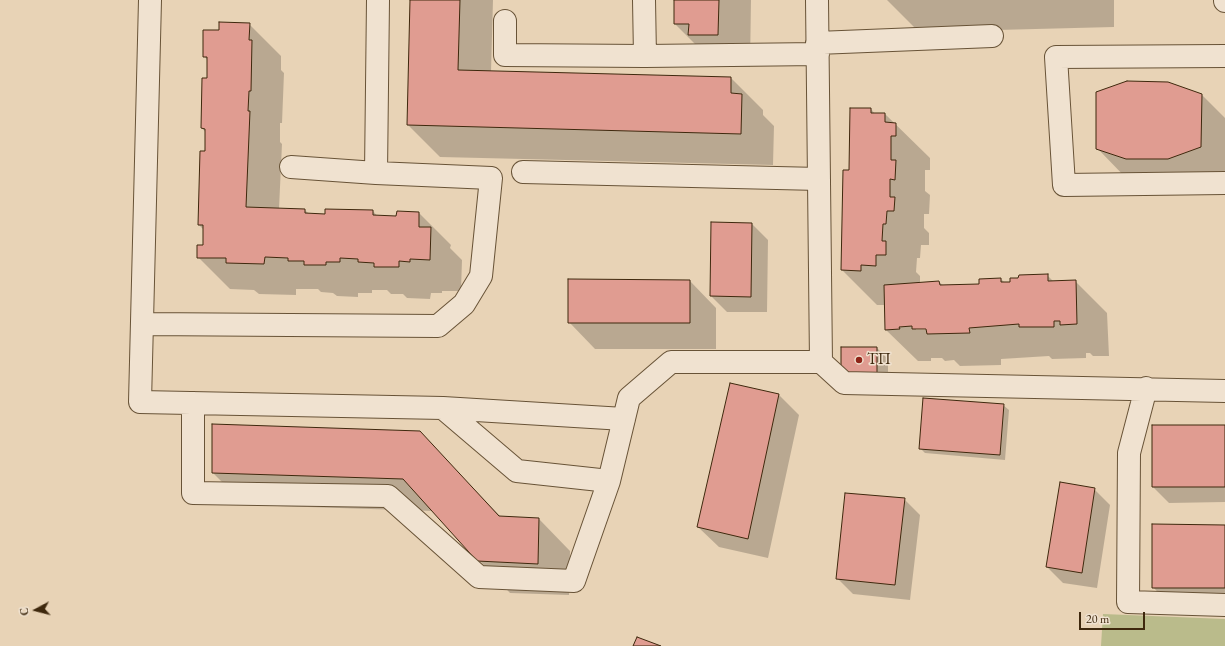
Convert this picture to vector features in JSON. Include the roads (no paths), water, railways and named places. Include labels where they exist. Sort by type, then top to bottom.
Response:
[{"type":"street","points":[[150,0],[140,402],[443,408],[624,419]]},
{"type":"street","points":[[376,172],[378,0]]},
{"type":"street","points":[[644,0],[645,56]]},
{"type":"street","points":[[817,0],[820,362]]},
{"type":"street","points":[[505,21],[505,55],[645,56],[818,48],[992,36]]},
{"type":"street","points":[[1225,56],[1056,58],[1064,185],[1225,183]]},
{"type":"street","points":[[142,324],[438,326],[464,304],[481,276],[491,178],[291,167]]},
{"type":"street","points":[[523,172],[819,179]]},
{"type":"street","points":[[193,403],[193,493],[388,496],[479,577],[574,581],[609,480],[629,398],[671,362],[820,362],[844,383],[1146,388],[1225,391]]},
{"type":"street","points":[[1146,388],[1129,453],[1128,602],[1225,605]]},
{"type":"street","points":[[443,408],[517,471],[609,480]]},
{"type":"place","name":"ТП","points":[[859,360]]}]
